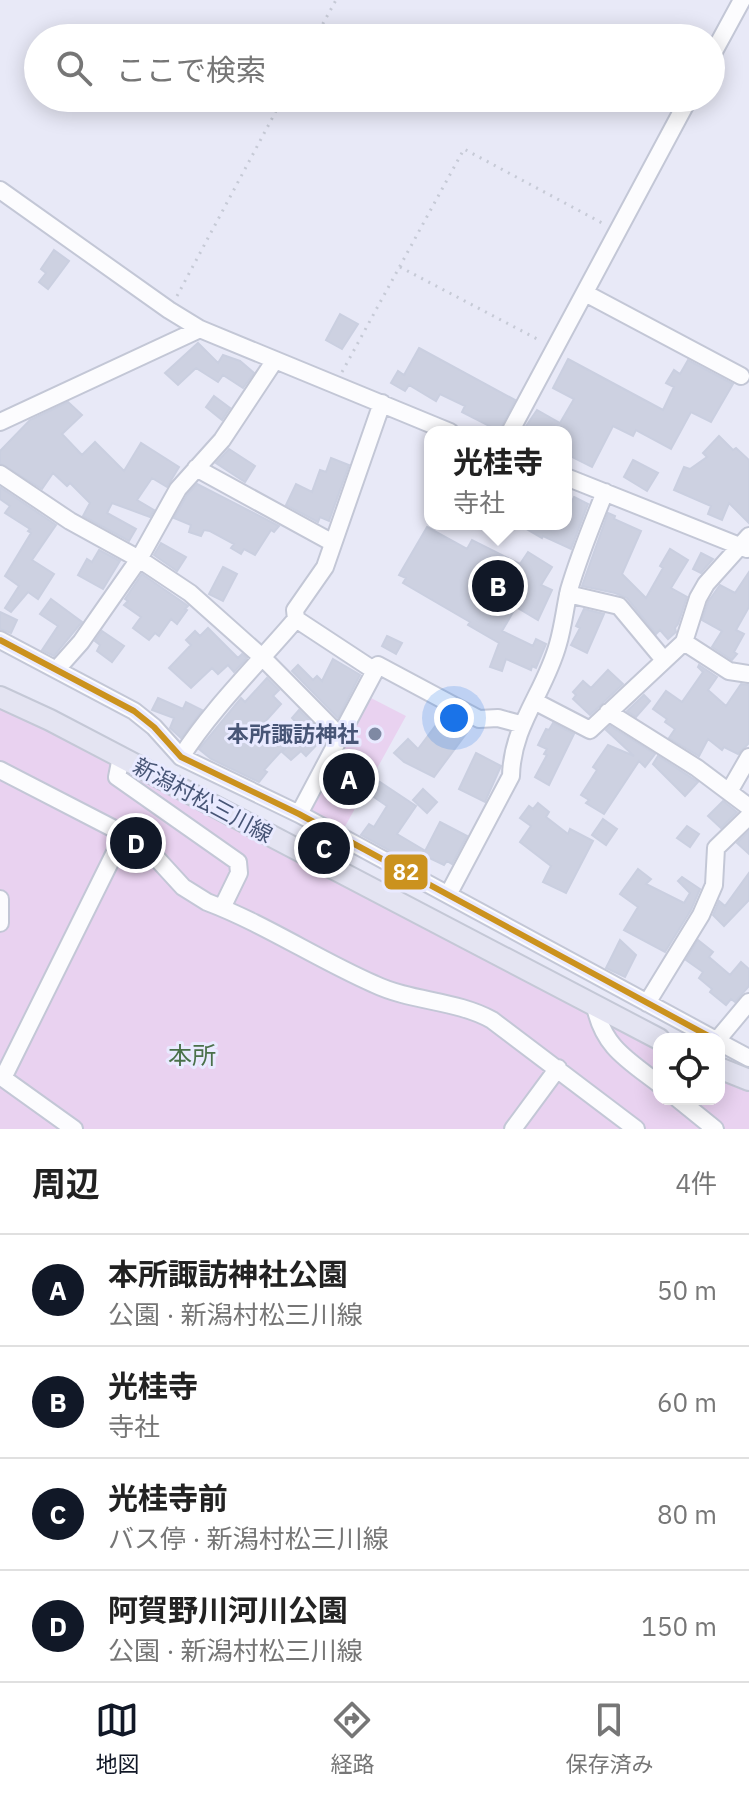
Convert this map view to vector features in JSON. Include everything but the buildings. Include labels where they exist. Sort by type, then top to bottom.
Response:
[{"type":"main road","name":"新潟村松三川線","points":[[0,697],[121,757],[653,1036]]},
{"type":"main road","points":[[725,1070],[749,1080]]},
{"type":"street","points":[[725,31],[742,0]]},
{"type":"street","points":[[513,426],[681,112]]},
{"type":"street","points":[[0,190],[200,329],[436,426]]},
{"type":"street","points":[[585,293],[741,376]]},
{"type":"street","points":[[0,422],[200,329]]},
{"type":"street","points":[[57,669],[81,642],[139,559],[178,489],[222,440],[275,360]]},
{"type":"street","points":[[181,757],[215,709],[296,619],[295,610],[325,567],[382,403]]},
{"type":"street","points":[[196,468],[333,543]]},
{"type":"street","points":[[0,474],[70,521],[139,559],[190,593],[263,658],[340,736]]},
{"type":"street","points":[[534,701],[590,730],[684,642],[698,598],[706,584],[745,544],[572,479]]},
{"type":"street","points":[[449,893],[511,776],[520,724],[546,680],[580,554],[605,492]]},
{"type":"street","points":[[568,594],[619,606],[664,660]]},
{"type":"street","points":[[296,619],[375,671]]},
{"type":"street","points":[[0,640],[134,711],[154,727],[181,757],[299,814],[449,893],[704,1033]]},
{"type":"street","points":[[684,642],[729,671],[749,674]]},
{"type":"street","points":[[299,814],[378,665],[479,719],[498,718],[520,724]]},
{"type":"street","points":[[608,712],[730,790],[749,807]]},
{"type":"street","points":[[121,757],[117,777],[238,862],[239,873],[222,908]]},
{"type":"street","points":[[730,790],[749,757]]},
{"type":"street","points":[[0,770],[124,834],[150,851],[183,887],[222,908],[377,986],[419,999],[473,1009],[558,1068],[636,1129]]},
{"type":"street","points":[[647,1003],[701,915],[714,885],[716,848],[749,816]]},
{"type":"street","points":[[74,1129],[2,1077],[124,834]]},
{"type":"street","points":[[0,899],[0,923]]},
{"type":"street","points":[[723,1033],[749,1002]]},
{"type":"street","points":[[595,1006],[602,1031],[612,1045],[653,1079]]},
{"type":"street","points":[[725,1044],[749,1058]]},
{"type":"street","points":[[513,1129],[558,1068]]},
{"type":"street","points":[[685,1105],[715,1129]]},
{"type":"path","points":[[323,24],[336,0]]},
{"type":"path","points":[[169,310],[275,112]]},
{"type":"path","points":[[336,384],[464,149],[617,232]]},
{"type":"path","points":[[400,267],[555,348]]},
{"type":"shaded area","points":[[371,698],[406,716],[342,832],[308,814]]},
{"type":"shaded area","points":[[0,705],[653,1036],[653,1105],[725,1105],[725,1072],[749,1083],[749,1129],[0,1129]]},
{"type":"transit line","name":"82","points":[[0,640],[134,711],[154,727],[181,757],[299,814],[703,1033]]},
{"type":"place","name":"光桂寺","points":[[498,586]]},
{"type":"place","name":"本所諏訪神社","points":[[375,734]]},
{"type":"place","name":"本所諏訪神社公園","points":[[349,779]]},
{"type":"place","name":"阿賀野川河川公園","points":[[136,843]]},
{"type":"place","name":"光桂寺前","points":[[324,848]]},
{"type":"district","name":"本所","points":[[192,1056]]}]
